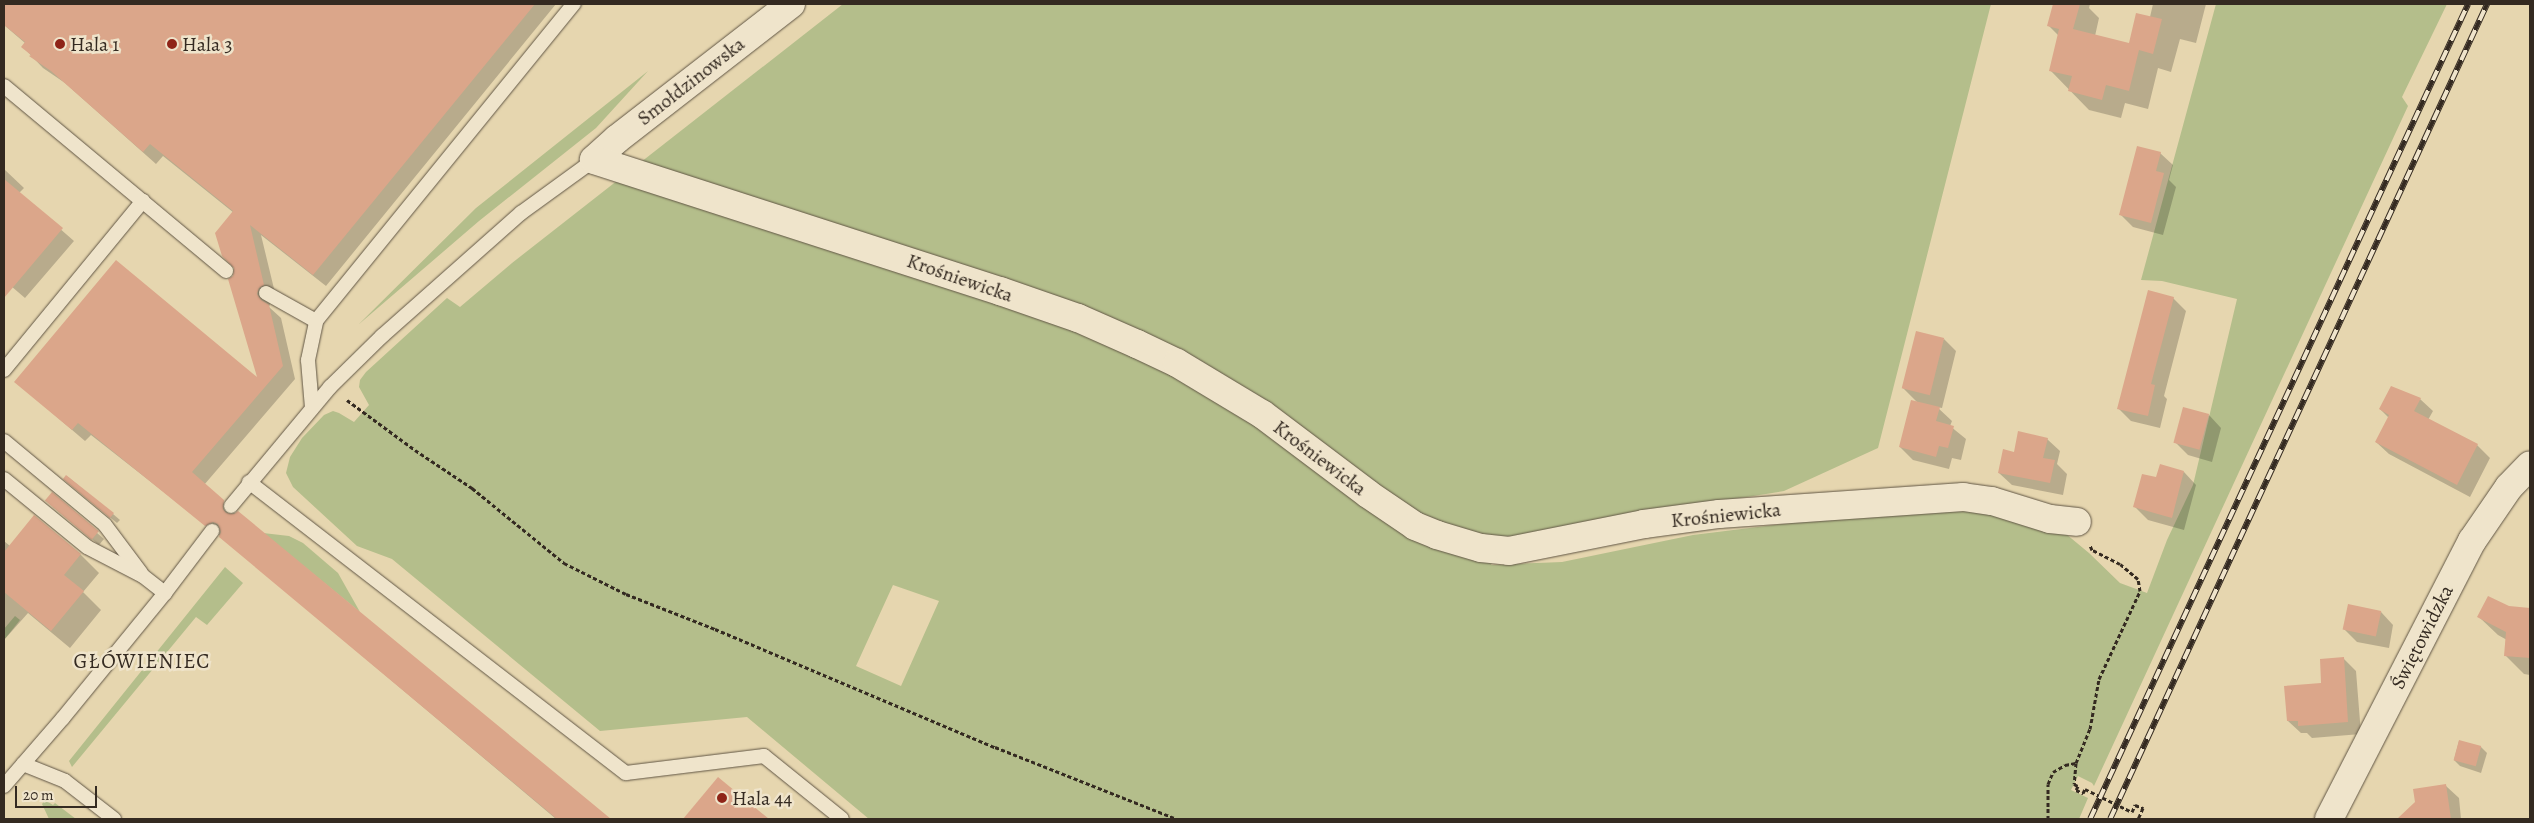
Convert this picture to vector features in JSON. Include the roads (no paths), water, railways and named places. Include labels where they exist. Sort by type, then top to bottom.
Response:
[{"type":"street","name":"Smołdzinowska","points":[[594,160],[617,139],[789,4]]},
{"type":"street","name":"Krośniewicka","points":[[594,160],[992,288],[1078,318],[1137,344],[1177,363],[1262,414],[1368,494],[1415,526],[1455,542],[1481,548],[1509,551],[1644,524],[1719,514],[1963,497],[2010,505],[2050,519],[2077,522]]},
{"type":"street","name":"Świętowidzka","points":[[2329,819],[2472,541],[2509,487],[2530,465]]},
{"type":"lane","points":[[312,408],[308,360],[316,321],[574,4]]},
{"type":"lane","points":[[4,86],[226,271]]},
{"type":"lane","points":[[231,506],[249,482],[330,387],[452,272],[514,219],[594,160]]},
{"type":"lane","points":[[4,370],[143,201]]},
{"type":"lane","points":[[266,293],[316,321]]},
{"type":"lane","points":[[4,441],[105,525],[143,576]]},
{"type":"lane","points":[[4,479],[87,547],[143,576],[165,593]]},
{"type":"lane","points":[[249,482],[626,774],[764,756],[842,819]]},
{"type":"lane","points":[[7,777],[23,764],[165,593],[212,531]]},
{"type":"lane","points":[[23,764],[65,782],[114,819]]},
{"type":"railway","points":[[2090,819],[2468,4]]},
{"type":"railway","points":[[2110,819],[2487,4]]},
{"type":"place","name":"Hala 1","points":[[60,44]]},
{"type":"place","name":"Hala 3","points":[[172,44]]},
{"type":"place","name":"Hala 44","points":[[722,798]]},
{"type":"district","name":"GŁÓWIENIEC","points":[[142,661]]}]
